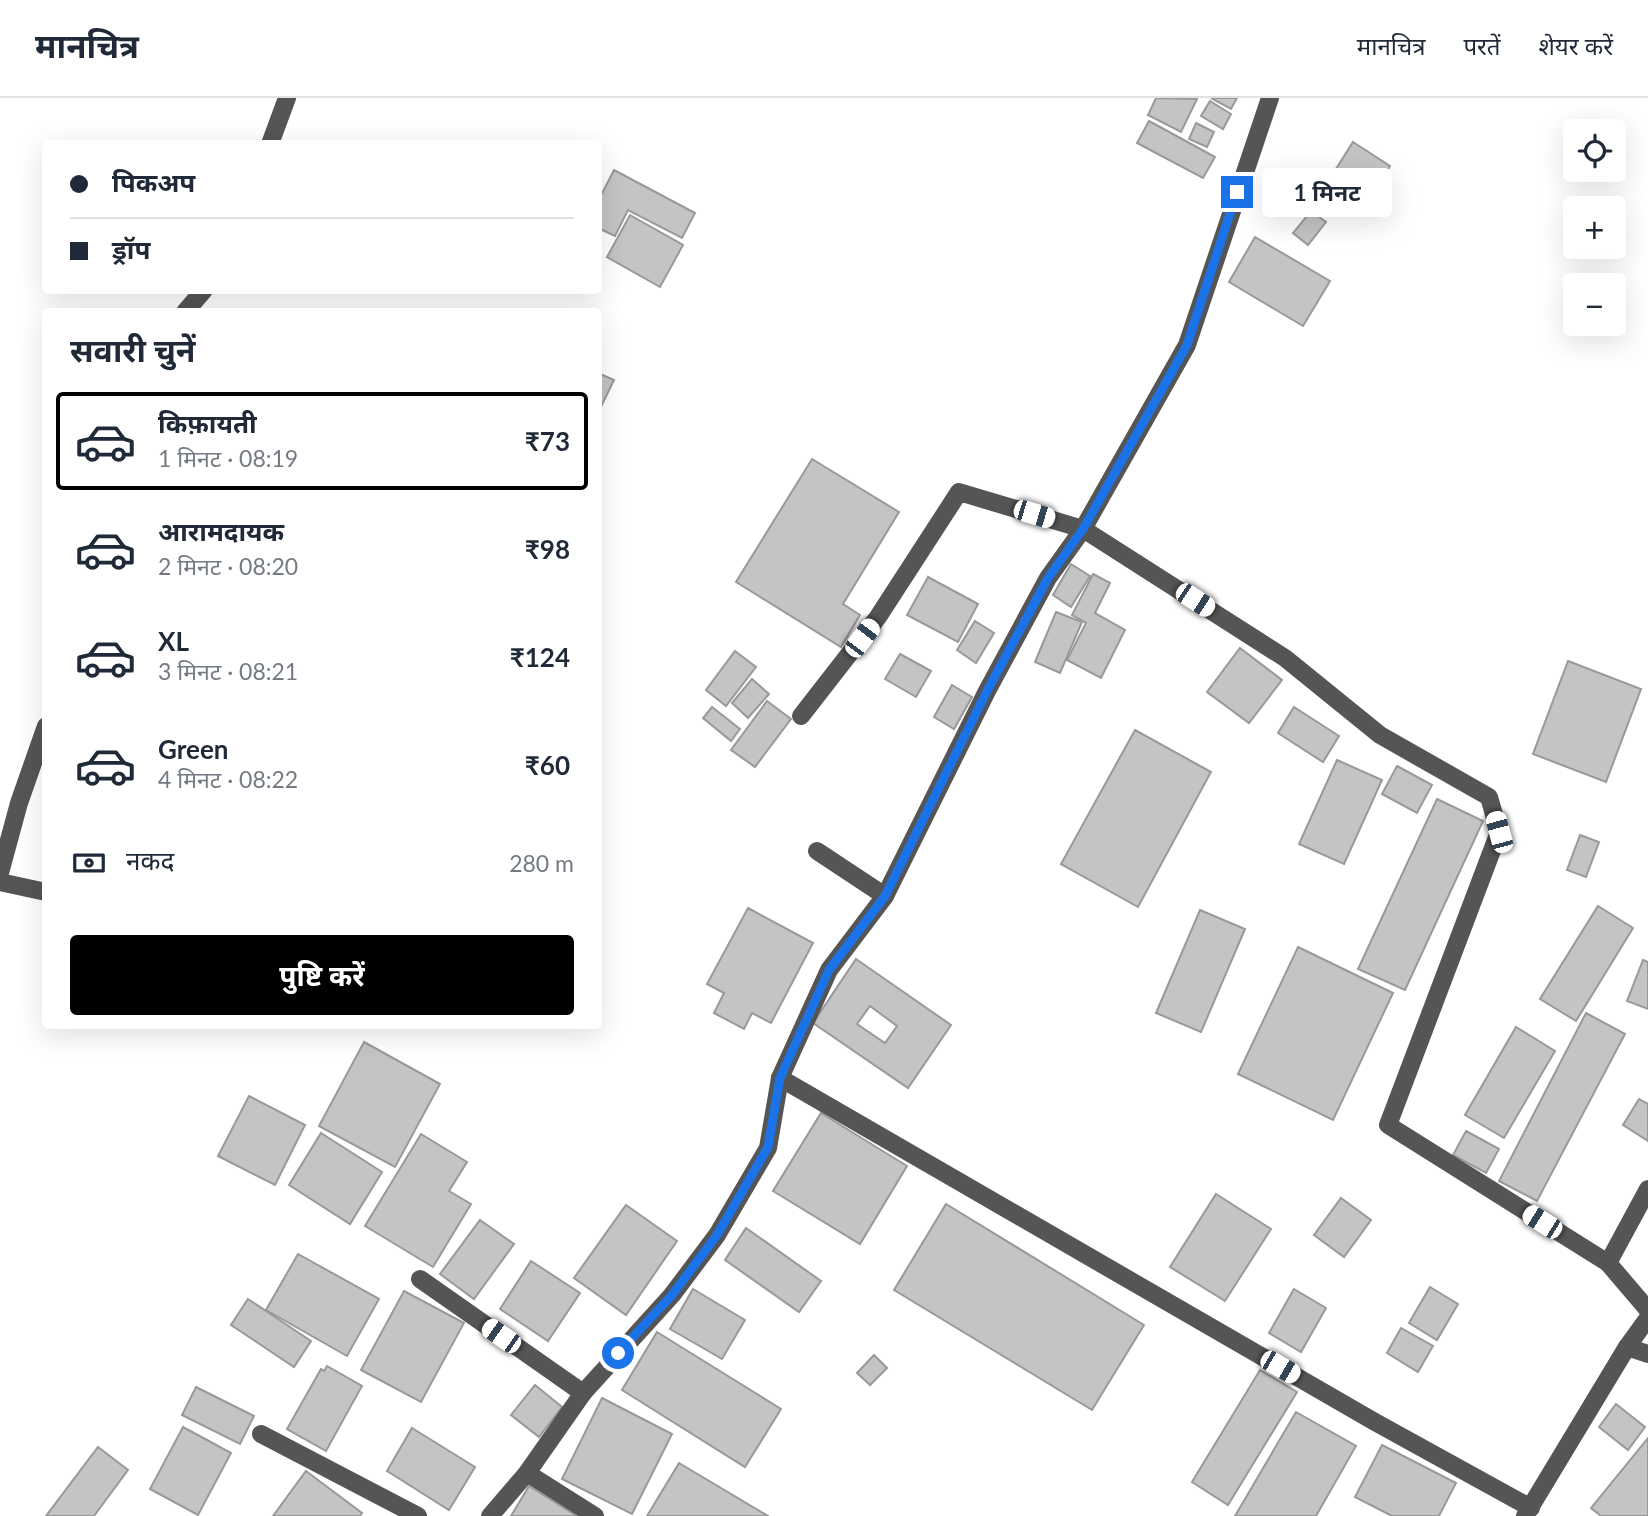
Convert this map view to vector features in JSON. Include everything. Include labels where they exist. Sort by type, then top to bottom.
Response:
[{"type":"street","points":[[271,140],[287,98]]},
{"type":"street","points":[[490,1516],[527,1474],[583,1393],[672,1295],[717,1235],[768,1147],[780,1078],[829,970],[885,896],[1029,611],[1048,578],[1083,529],[1187,345],[1270,98]]},
{"type":"street","points":[[188,308],[201,294]]},
{"type":"street","points":[[801,716],[878,617],[959,492],[1083,529],[1285,658],[1380,735],[1489,797],[1499,832],[1388,1125],[1608,1263],[1648,1310]]},
{"type":"street","points":[[0,873],[19,803],[42,737]]},
{"type":"street","points":[[817,851],[885,896]]},
{"type":"street","points":[[0,882],[42,891]]},
{"type":"street","points":[[780,1078],[1528,1512],[1627,1347],[1648,1318]]},
{"type":"street","points":[[1608,1263],[1648,1188]]},
{"type":"street","points":[[420,1279],[583,1393]]},
{"type":"street","points":[[1627,1347],[1648,1353]]},
{"type":"street","points":[[261,1434],[418,1516]]},
{"type":"street","points":[[527,1474],[595,1516]]},
{"type":"building","points":[[1156,98],[1197,99],[1181,132],[1148,115]]},
{"type":"building","points":[[1211,98],[1237,98],[1231,109]]},
{"type":"building","points":[[1210,101],[1231,114],[1223,129],[1201,116]]},
{"type":"building","points":[[1149,121],[1215,157],[1203,178],[1137,143]]},
{"type":"building","points":[[1196,123],[1214,132],[1207,147],[1189,139]]},
{"type":"building","points":[[1353,142],[1390,166],[1366,204],[1329,180]]},
{"type":"building","points":[[614,170],[695,213],[682,238],[628,210],[615,236],[602,230],[602,193]]},
{"type":"building","points":[[1311,211],[1326,222],[1308,245],[1293,233]]},
{"type":"building","points":[[630,215],[683,245],[660,287],[607,257]]},
{"type":"building","points":[[1255,237],[1330,281],[1303,326],[1229,282]]},
{"type":"building","points":[[602,375],[614,380],[602,405]]},
{"type":"building","points":[[812,459],[899,512],[843,604],[860,615],[841,647],[736,582]]},
{"type":"building","points":[[1071,564],[1090,576],[1071,607],[1053,595]]},
{"type":"building","points":[[1093,574],[1110,583],[1095,613],[1125,630],[1101,678],[1067,660],[1086,623],[1072,615]]},
{"type":"building","points":[[928,577],[978,604],[958,642],[907,615]]},
{"type":"building","points":[[1056,612],[1082,622],[1060,673],[1035,662]]},
{"type":"building","points":[[975,621],[994,633],[976,663],[957,650]]},
{"type":"building","points":[[1240,648],[1282,680],[1249,723],[1207,692]]},
{"type":"building","points":[[735,651],[756,667],[726,706],[706,690]]},
{"type":"building","points":[[900,654],[931,671],[916,697],[885,679]]},
{"type":"building","points":[[1568,661],[1641,689],[1606,782],[1533,754]]},
{"type":"building","points":[[752,679],[769,694],[748,718],[732,703]]},
{"type":"building","points":[[952,685],[972,697],[954,729],[934,717]]},
{"type":"building","points":[[767,701],[791,719],[755,767],[731,750]]},
{"type":"building","points":[[712,707],[740,729],[731,741],[703,718]]},
{"type":"building","points":[[1294,707],[1339,736],[1323,762],[1278,733]]},
{"type":"building","points":[[1135,730],[1211,772],[1138,907],[1061,864]]},
{"type":"building","points":[[1337,760],[1382,780],[1344,864],[1299,844]]},
{"type":"building","points":[[1397,766],[1432,785],[1417,813],[1382,794]]},
{"type":"building","points":[[1437,799],[1483,821],[1405,990],[1358,969]]},
{"type":"building","points":[[1580,835],[1599,842],[1586,877],[1567,870]]},
{"type":"building","points":[[1598,906],[1633,928],[1576,1021],[1540,999]]},
{"type":"building","points":[[748,908],[813,943],[771,1023],[752,1013],[744,1029],[714,1013],[724,993],[707,984]]},
{"type":"building","points":[[1200,910],[1245,929],[1201,1032],[1156,1013]]},
{"type":"building","points":[[1298,947],[1393,993],[1333,1120],[1238,1074]]},
{"type":"building","points":[[856,959],[951,1025],[908,1088],[813,1023]],"holes":[[[870,1006],[897,1026],[885,1043],[857,1024]]]},
{"type":"building","points":[[1643,960],[1648,962],[1648,1009],[1627,1001]]},
{"type":"building","points":[[1586,1013],[1625,1034],[1537,1201],[1499,1181]]},
{"type":"building","points":[[1516,1027],[1555,1051],[1504,1138],[1465,1115]]},
{"type":"building","points":[[364,1042],[440,1084],[395,1167],[319,1126]]},
{"type":"building","points":[[249,1096],[305,1125],[275,1185],[218,1156]]},
{"type":"building","points":[[1639,1099],[1648,1104],[1648,1141],[1623,1125]]},
{"type":"building","points":[[821,1113],[907,1166],[860,1244],[773,1191]]},
{"type":"building","points":[[1466,1131],[1499,1149],[1486,1173],[1453,1155]]},
{"type":"building","points":[[321,1133],[382,1172],[350,1224],[289,1185]]},
{"type":"building","points":[[421,1134],[467,1162],[449,1191],[471,1204],[433,1267],[365,1226]]},
{"type":"building","points":[[1216,1194],[1271,1229],[1225,1301],[1170,1267]]},
{"type":"building","points":[[1341,1198],[1371,1220],[1344,1257],[1314,1235]]},
{"type":"building","points":[[946,1204],[1144,1325],[1092,1410],[894,1290]]},
{"type":"building","points":[[626,1205],[677,1241],[626,1315],[574,1278]]},
{"type":"building","points":[[480,1220],[514,1244],[474,1299],[440,1274]]},
{"type":"building","points":[[746,1228],[821,1281],[799,1312],[725,1260]]},
{"type":"building","points":[[298,1254],[379,1299],[347,1356],[266,1310]]},
{"type":"building","points":[[531,1261],[580,1293],[548,1341],[500,1309]]},
{"type":"building","points":[[1430,1287],[1458,1304],[1437,1340],[1409,1323]]},
{"type":"building","points":[[693,1289],[745,1320],[722,1359],[670,1329]]},
{"type":"building","points":[[1294,1289],[1326,1308],[1301,1352],[1269,1333]]},
{"type":"building","points":[[404,1291],[464,1323],[421,1402],[361,1370]]},
{"type":"building","points":[[248,1299],[311,1341],[294,1367],[231,1325]]},
{"type":"building","points":[[1401,1328],[1433,1346],[1418,1372],[1387,1353]]},
{"type":"building","points":[[657,1332],[781,1409],[745,1467],[622,1390]]},
{"type":"building","points":[[874,1355],[887,1368],[870,1385],[857,1373]]},
{"type":"building","points":[[327,1366],[362,1386],[326,1451],[287,1429],[321,1369],[324,1371]]},
{"type":"building","points":[[1260,1370],[1297,1392],[1228,1505],[1192,1482]]},
{"type":"building","points":[[535,1385],[562,1407],[539,1437],[511,1415]]},
{"type":"building","points":[[196,1387],[254,1416],[240,1444],[182,1415]]},
{"type":"building","points":[[602,1398],[672,1434],[632,1514],[562,1479]]},
{"type":"building","points":[[1616,1404],[1645,1427],[1628,1450],[1599,1427]]},
{"type":"building","points":[[1296,1412],[1356,1446],[1316,1516],[1235,1516]]},
{"type":"building","points":[[183,1427],[231,1453],[198,1515],[150,1489]]},
{"type":"building","points":[[412,1428],[475,1467],[449,1510],[387,1471]]},
{"type":"building","points":[[1648,1438],[1648,1516],[1601,1516],[1591,1508]]},
{"type":"building","points":[[1382,1445],[1456,1483],[1439,1516],[1392,1516],[1355,1497]]},
{"type":"building","points":[[98,1447],[128,1470],[94,1516],[46,1516]]},
{"type":"building","points":[[679,1463],[768,1516],[647,1516]]},
{"type":"building","points":[[306,1471],[362,1513],[360,1516],[273,1516]]},
{"type":"building","points":[[529,1486],[577,1516],[511,1516]]},
{"type":"route","points":[[618,1353],[672,1295],[717,1235],[768,1147],[780,1078],[829,970],[885,896],[987,691],[1048,578],[1083,529],[1187,345],[1237,192]]}]
